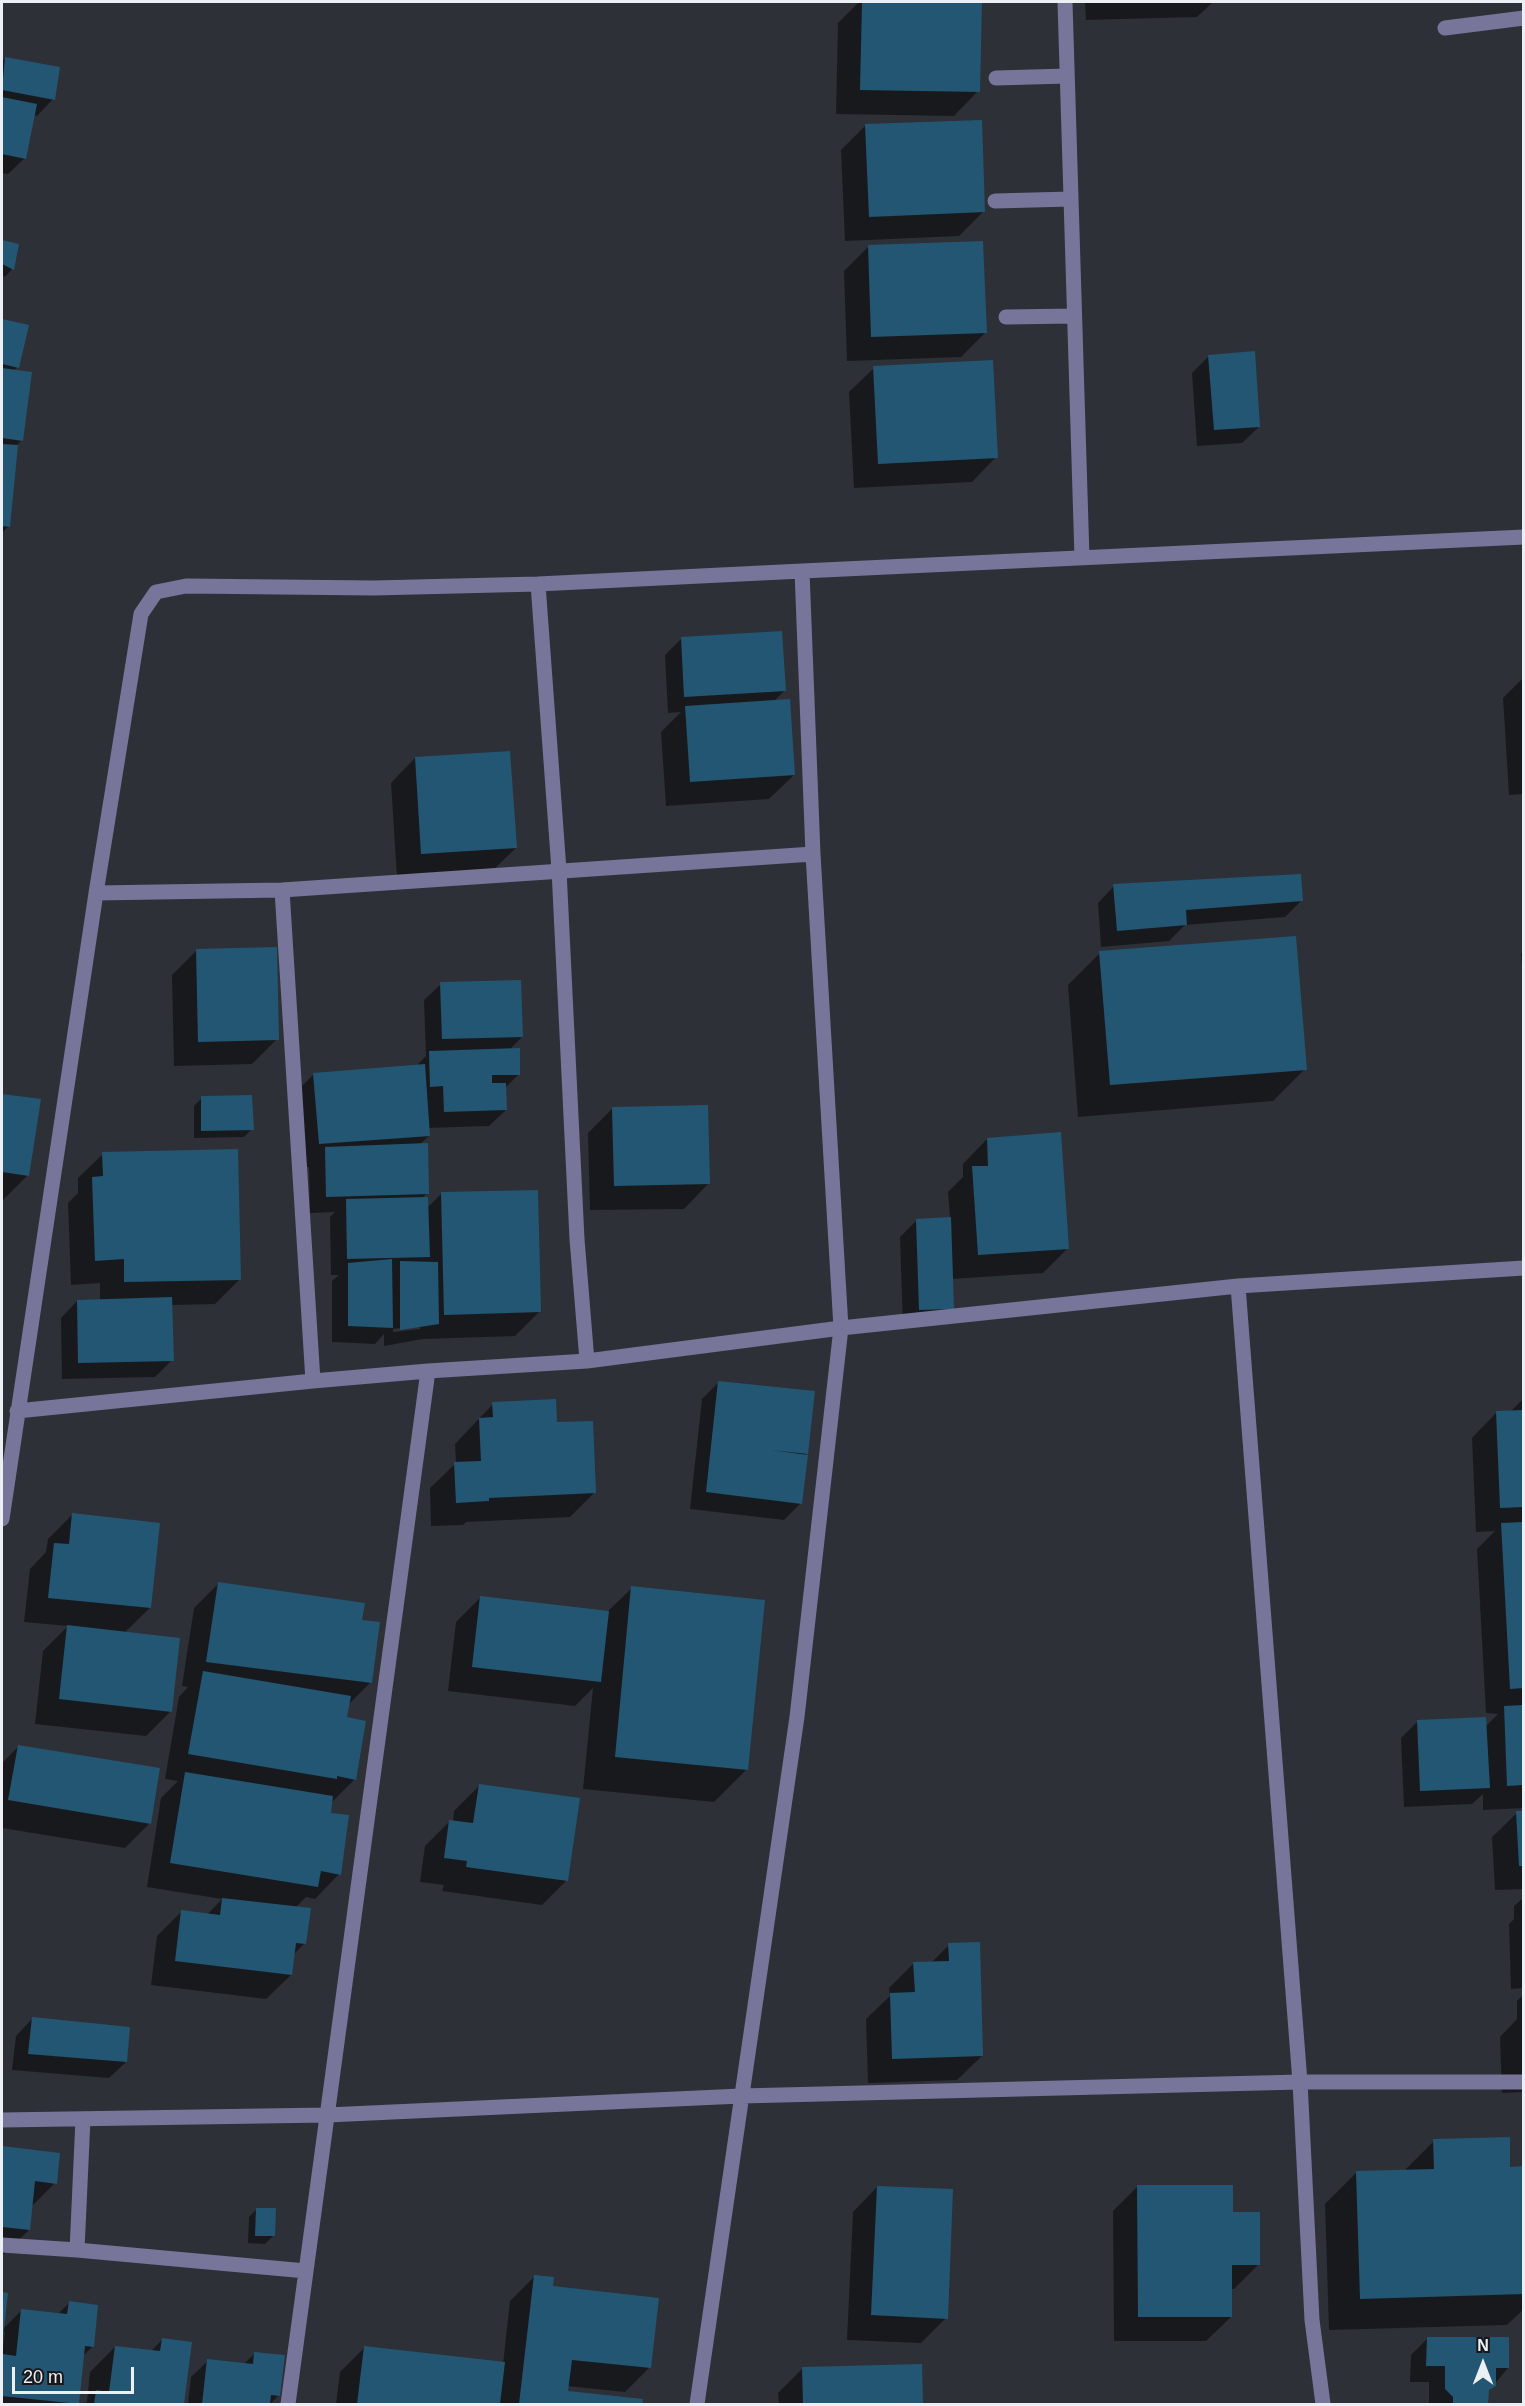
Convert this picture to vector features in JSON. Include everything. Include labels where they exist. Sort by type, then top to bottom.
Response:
[{"type":"street","points":[[1065,2],[1082,558]]},
{"type":"street","points":[[1445,28],[1524,18]]},
{"type":"street","points":[[996,78],[1067,76]]},
{"type":"street","points":[[995,201],[1071,199]]},
{"type":"street","points":[[1006,317],[1074,316]]},
{"type":"street","points":[[2,1519],[96,892],[141,614],[156,592],[186,586],[374,588],[538,584],[1524,537]]},
{"type":"street","points":[[697,2404],[797,1718],[841,1328],[813,854],[802,571]]},
{"type":"street","points":[[538,584],[559,870],[577,1239],[587,1361]]},
{"type":"street","points":[[96,892],[282,890],[813,854]]},
{"type":"street","points":[[282,890],[313,1381]]},
{"type":"street","points":[[17,1412],[313,1381],[587,1361],[841,1328],[1238,1286],[1524,1268]]},
{"type":"street","points":[[1238,1286],[1300,2082],[1312,2320],[1323,2404]]},
{"type":"street","points":[[288,2404],[428,1371]]},
{"type":"street","points":[[2,2120],[327,2115],[741,2096],[1300,2082],[1524,2082]]},
{"type":"street","points":[[77,2250],[83,2119]]},
{"type":"street","points":[[2,2245],[306,2271]]},
{"type":"building","points":[[862,2],[982,2],[980,92],[860,90]]},
{"type":"building","points":[[5,57],[60,67],[55,100],[2,90]]},
{"type":"building","points":[[2,97],[37,104],[26,159],[2,154]]},
{"type":"building","points":[[982,120],[985,212],[869,217],[865,124]]},
{"type":"building","points":[[2,240],[19,244],[14,270],[2,264]]},
{"type":"building","points":[[983,241],[987,333],[871,337],[868,245]]},
{"type":"building","points":[[2,319],[29,325],[19,368],[2,364]]},
{"type":"building","points":[[1255,351],[1260,427],[1214,430],[1208,355]]},
{"type":"building","points":[[993,360],[998,458],[878,464],[873,366]]},
{"type":"building","points":[[2,368],[32,372],[23,441],[2,438]]},
{"type":"building","points":[[2,444],[18,445],[10,527],[2,526]]},
{"type":"building","points":[[782,631],[786,691],[684,697],[681,637]]},
{"type":"building","points":[[790,699],[795,775],[690,782],[685,706]]},
{"type":"building","points":[[510,751],[517,848],[421,854],[415,757]]},
{"type":"building","points":[[1301,874],[1303,901],[1186,910],[1187,925],[1117,931],[1113,884]]},
{"type":"building","points":[[1296,936],[1307,1070],[1110,1085],[1099,951]]},
{"type":"building","points":[[277,947],[279,1040],[198,1042],[196,949]]},
{"type":"building","points":[[521,980],[523,1037],[442,1039],[440,982]]},
{"type":"building","points":[[520,1048],[520,1075],[492,1075],[492,1083],[506,1083],[507,1110],[444,1112],[443,1086],[430,1087],[429,1051]]},
{"type":"building","points":[[425,1064],[430,1136],[319,1144],[313,1073]]},
{"type":"building","points":[[2,1094],[41,1099],[29,1176],[2,1172]]},
{"type":"building","points":[[252,1095],[254,1130],[201,1131],[201,1096]]},
{"type":"building","points":[[708,1105],[710,1184],[614,1186],[612,1107]]},
{"type":"building","points":[[1061,1132],[1069,1249],[978,1255],[972,1166],[988,1166],[987,1138]]},
{"type":"building","points":[[428,1143],[429,1194],[326,1197],[325,1147]]},
{"type":"building","points":[[238,1149],[241,1280],[124,1282],[124,1259],[95,1261],[92,1177],[103,1176],[102,1152]]},
{"type":"building","points":[[538,1190],[541,1312],[444,1315],[441,1192]]},
{"type":"building","points":[[428,1197],[430,1257],[347,1259],[346,1199]]},
{"type":"building","points":[[951,1217],[954,1309],[919,1310],[916,1219]]},
{"type":"building","points":[[392,1259],[393,1328],[348,1326],[348,1263]]},
{"type":"building","points":[[400,1261],[438,1262],[439,1324],[400,1330]]},
{"type":"building","points":[[172,1297],[174,1361],[78,1363],[77,1300]]},
{"type":"building","points":[[718,1381],[815,1391],[808,1454],[771,1450],[808,1455],[802,1504],[706,1492]]},
{"type":"building","points":[[556,1399],[557,1422],[593,1421],[596,1493],[489,1498],[489,1501],[456,1503],[454,1462],[481,1461],[479,1418],[493,1417],[492,1402]]},
{"type":"building","points":[[1524,1410],[1524,1507],[1500,1508],[1496,1411]]},
{"type":"building","points":[[72,1513],[160,1523],[151,1608],[48,1598],[54,1543],[69,1544]]},
{"type":"building","points":[[1524,1522],[1524,1688],[1510,1689],[1501,1523]]},
{"type":"building","points":[[218,1582],[365,1603],[362,1620],[380,1622],[372,1683],[206,1662]]},
{"type":"building","points":[[631,1586],[765,1600],[748,1770],[615,1757]]},
{"type":"building","points":[[480,1596],[609,1611],[601,1682],[472,1667]]},
{"type":"building","points":[[67,1625],[180,1638],[172,1712],[59,1699]]},
{"type":"building","points":[[203,1671],[351,1696],[347,1717],[366,1721],[356,1780],[337,1776],[337,1779],[188,1754]]},
{"type":"building","points":[[1524,1705],[1524,1785],[1507,1786],[1504,1706]]},
{"type":"building","points":[[1486,1717],[1490,1788],[1420,1791],[1417,1720]]},
{"type":"building","points":[[18,1745],[160,1768],[151,1824],[8,1800]]},
{"type":"building","points":[[185,1772],[333,1796],[331,1813],[349,1815],[341,1875],[321,1871],[318,1887],[170,1863]]},
{"type":"building","points":[[479,1784],[580,1798],[568,1881],[466,1867],[467,1861],[444,1858],[449,1820],[473,1823]]},
{"type":"building","points":[[1516,1811],[1524,1811],[1524,1866],[1519,1866]]},
{"type":"building","points":[[222,1898],[311,1908],[306,1944],[296,1943],[292,1975],[175,1961],[181,1910],[220,1915]]},
{"type":"building","points":[[980,1942],[983,2056],[892,2059],[890,1993],[915,1992],[913,1962],[949,1961],[948,1943]]},
{"type":"building","points":[[32,2017],[130,2027],[127,2062],[28,2054]]},
{"type":"building","points":[[1510,2137],[1510,2167],[1524,2166],[1524,2294],[1360,2299],[1356,2171],[1434,2169],[1433,2139]]},
{"type":"building","points":[[2,2146],[60,2153],[57,2184],[35,2181],[30,2230],[2,2227]]},
{"type":"building","points":[[1137,2185],[1233,2185],[1233,2212],[1260,2212],[1260,2265],[1232,2265],[1232,2317],[1138,2317]]},
{"type":"building","points":[[877,2186],[953,2189],[948,2319],[871,2315]]},
{"type":"building","points":[[256,2208],[276,2208],[275,2236],[255,2236]]},
{"type":"building","points":[[534,2275],[554,2277],[553,2286],[659,2298],[651,2368],[572,2360],[568,2391],[643,2399],[642,2404],[519,2404]]},
{"type":"building","points":[[2,2292],[8,2293],[3,2337],[2,2337]]},
{"type":"building","points":[[69,2301],[98,2305],[94,2347],[85,2346],[79,2404],[2,2396],[3,2354],[16,2356],[21,2309],[67,2314]]},
{"type":"building","points":[[1427,2337],[1509,2337],[1509,2368],[1496,2368],[1496,2386],[1489,2390],[1488,2404],[1453,2404],[1453,2397],[1445,2389],[1445,2366],[1426,2366]]},
{"type":"building","points":[[162,2338],[192,2342],[184,2404],[94,2404],[96,2390],[109,2392],[115,2346],[160,2351]]},
{"type":"building","points":[[364,2346],[505,2362],[500,2404],[357,2404]]},
{"type":"building","points":[[254,2352],[285,2355],[280,2396],[271,2395],[270,2404],[202,2404],[207,2359],[253,2364]]},
{"type":"building","points":[[922,2364],[923,2404],[803,2404],[802,2367]]}]
